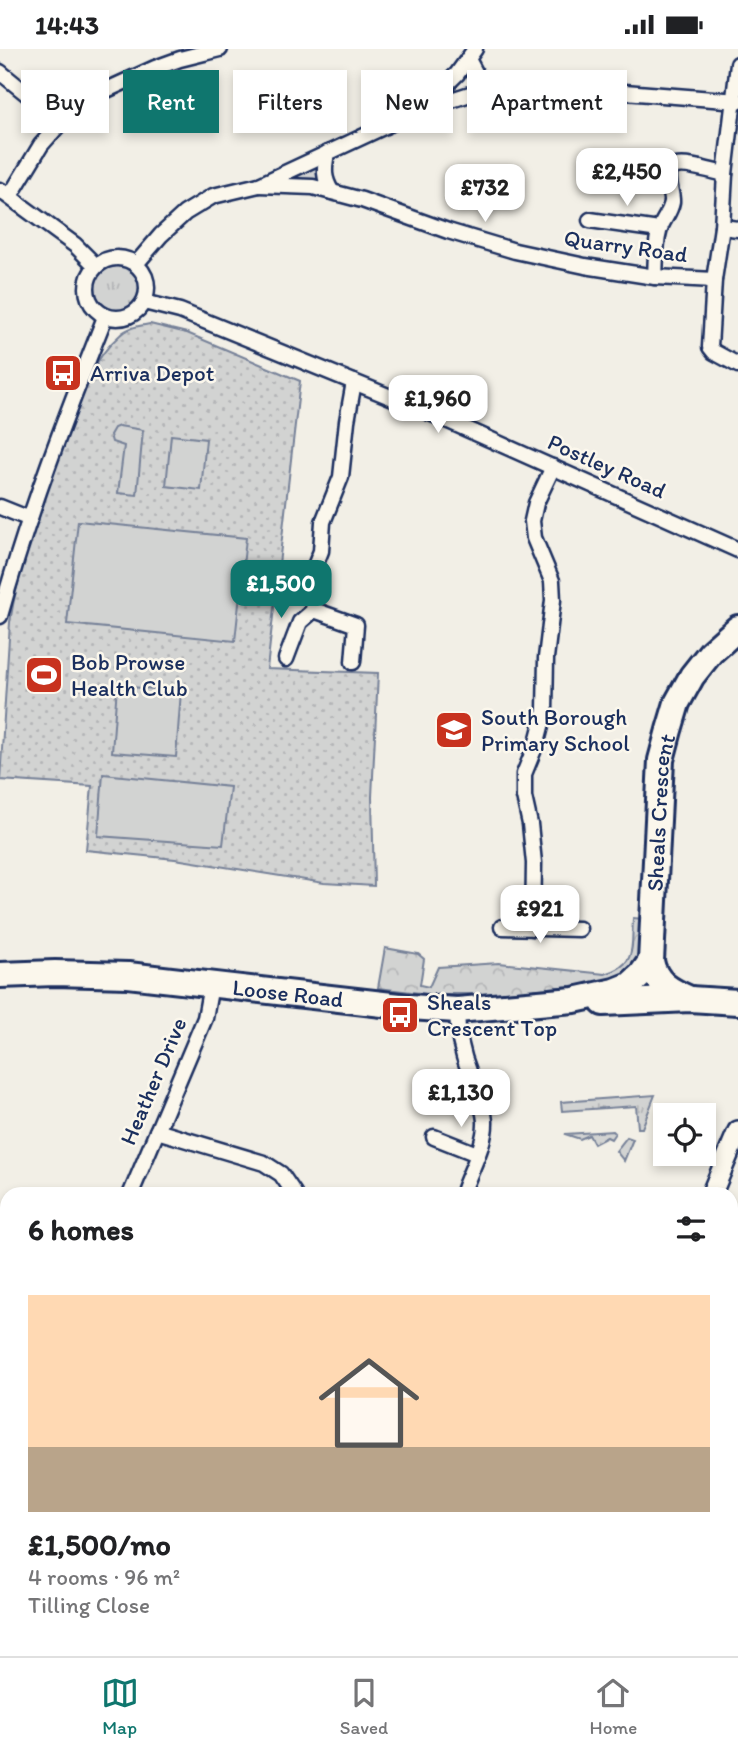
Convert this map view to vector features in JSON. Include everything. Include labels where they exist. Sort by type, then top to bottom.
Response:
[{"type":"highway","name":"Sheals Crescent","points":[[651,961],[661,760],[677,703],[692,676],[711,652],[738,628]]},
{"type":"highway","points":[[651,961],[653,972],[662,984],[690,999]]},
{"type":"highway","name":"Loose Road","points":[[0,975],[128,975],[457,1010],[574,1000],[615,991],[630,985],[642,975],[651,961]]},
{"type":"highway","name":"Loose Road","points":[[574,1000],[604,1003],[690,999],[738,1002]]},
{"type":"street","points":[[109,88],[178,54],[220,49]]},
{"type":"street","points":[[453,77],[472,54]]},
{"type":"street","points":[[738,64],[733,156],[725,174],[722,227],[713,280],[710,347],[738,365]]},
{"type":"street","points":[[0,72],[21,89]]},
{"type":"street","points":[[627,92],[736,101]]},
{"type":"street","points":[[51,133],[5,193],[75,245],[95,265]]},
{"type":"street","points":[[136,264],[185,213],[213,196],[259,185],[370,133]]},
{"type":"street","points":[[327,153],[325,180],[331,192]]},
{"type":"street","points":[[655,277],[659,230],[671,204],[672,192],[668,177],[671,169],[676,166],[689,167],[725,174]]},
{"type":"street","name":"Quarry Road","points":[[259,185],[313,187],[362,200],[448,231],[515,251],[585,266],[655,277],[713,280]]},
{"type":"street","points":[[590,221],[659,230]]},
{"type":"street","points":[[722,227],[738,229]]},
{"type":"street","points":[[109,258],[125,258],[136,264],[145,277],[147,289],[144,302],[136,312],[124,318],[105,317],[91,306],[86,292],[87,279],[95,265],[109,258]]},
{"type":"street","name":"Postley Road","points":[[144,302],[180,311],[354,382],[738,550]]},
{"type":"street","points":[[0,616],[30,519],[105,317]]},
{"type":"street","points":[[314,610],[311,587],[313,571],[321,551],[323,521],[341,477],[354,382]]},
{"type":"street","points":[[533,928],[534,863],[524,797],[524,773],[537,742],[545,711],[552,580],[534,538],[532,521],[536,503],[553,467]]},
{"type":"street","points":[[0,507],[30,519]]},
{"type":"street","points":[[286,659],[300,622],[314,610]]},
{"type":"street","points":[[314,610],[356,625],[352,662]]},
{"type":"street","points":[[502,927],[579,929]]},
{"type":"street","name":"Heather Drive","points":[[134,1187],[205,1017],[211,985]]},
{"type":"street","points":[[457,1010],[463,1058],[485,1121],[483,1135],[465,1187]]},
{"type":"street","points":[[157,1131],[264,1163],[281,1174],[290,1187]]},
{"type":"street","points":[[715,1187],[738,1131]]},
{"type":"street","points":[[434,1137],[477,1154]]},
{"type":"green space","points":[[320,162],[320,183],[278,180]]},
{"type":"green space","points":[[116,265],[133,272],[140,289],[133,306],[116,313],[99,306],[92,289],[99,272]]},
{"type":"green space","points":[[150,324],[187,333],[300,381],[267,669],[378,673],[372,797],[374,886],[324,883],[175,859],[86,850],[92,786],[0,780],[10,622],[19,579],[38,515],[90,374],[109,346],[123,332]]},
{"type":"green space","points":[[119,426],[143,430],[137,495],[118,493],[124,446],[112,442],[110,435],[114,428]]},
{"type":"green space","points":[[171,435],[206,439],[201,490],[166,486]]},
{"type":"green space","points":[[78,521],[246,538],[235,641],[67,624]]},
{"type":"green space","points":[[117,686],[181,691],[176,757],[112,752]]},
{"type":"green space","points":[[103,774],[230,787],[223,845],[98,836]]},
{"type":"green space","points":[[633,918],[643,919],[641,955],[626,974],[615,979],[487,994],[428,994],[378,988],[385,948],[418,954],[424,959],[420,985],[429,987],[438,967],[499,963],[605,974],[616,970],[628,960],[632,946]]},
{"type":"green space","points":[[655,1095],[642,1128],[638,1128],[636,1106],[562,1111],[561,1102]]},
{"type":"green space","points":[[615,1133],[611,1139],[607,1137],[594,1144],[589,1135],[580,1139],[565,1134]]},
{"type":"green space","points":[[627,1137],[633,1139],[624,1161],[616,1151]]},
{"type":"place","name":"Arriva Depot","points":[[63,373]]},
{"type":"place","name":"Bob Prowse Health Club","points":[[44,675]]},
{"type":"place","name":"South Borough Primary School","points":[[454,730]]},
{"type":"place","name":"Sheals Crescent Top","points":[[400,1015]]}]
